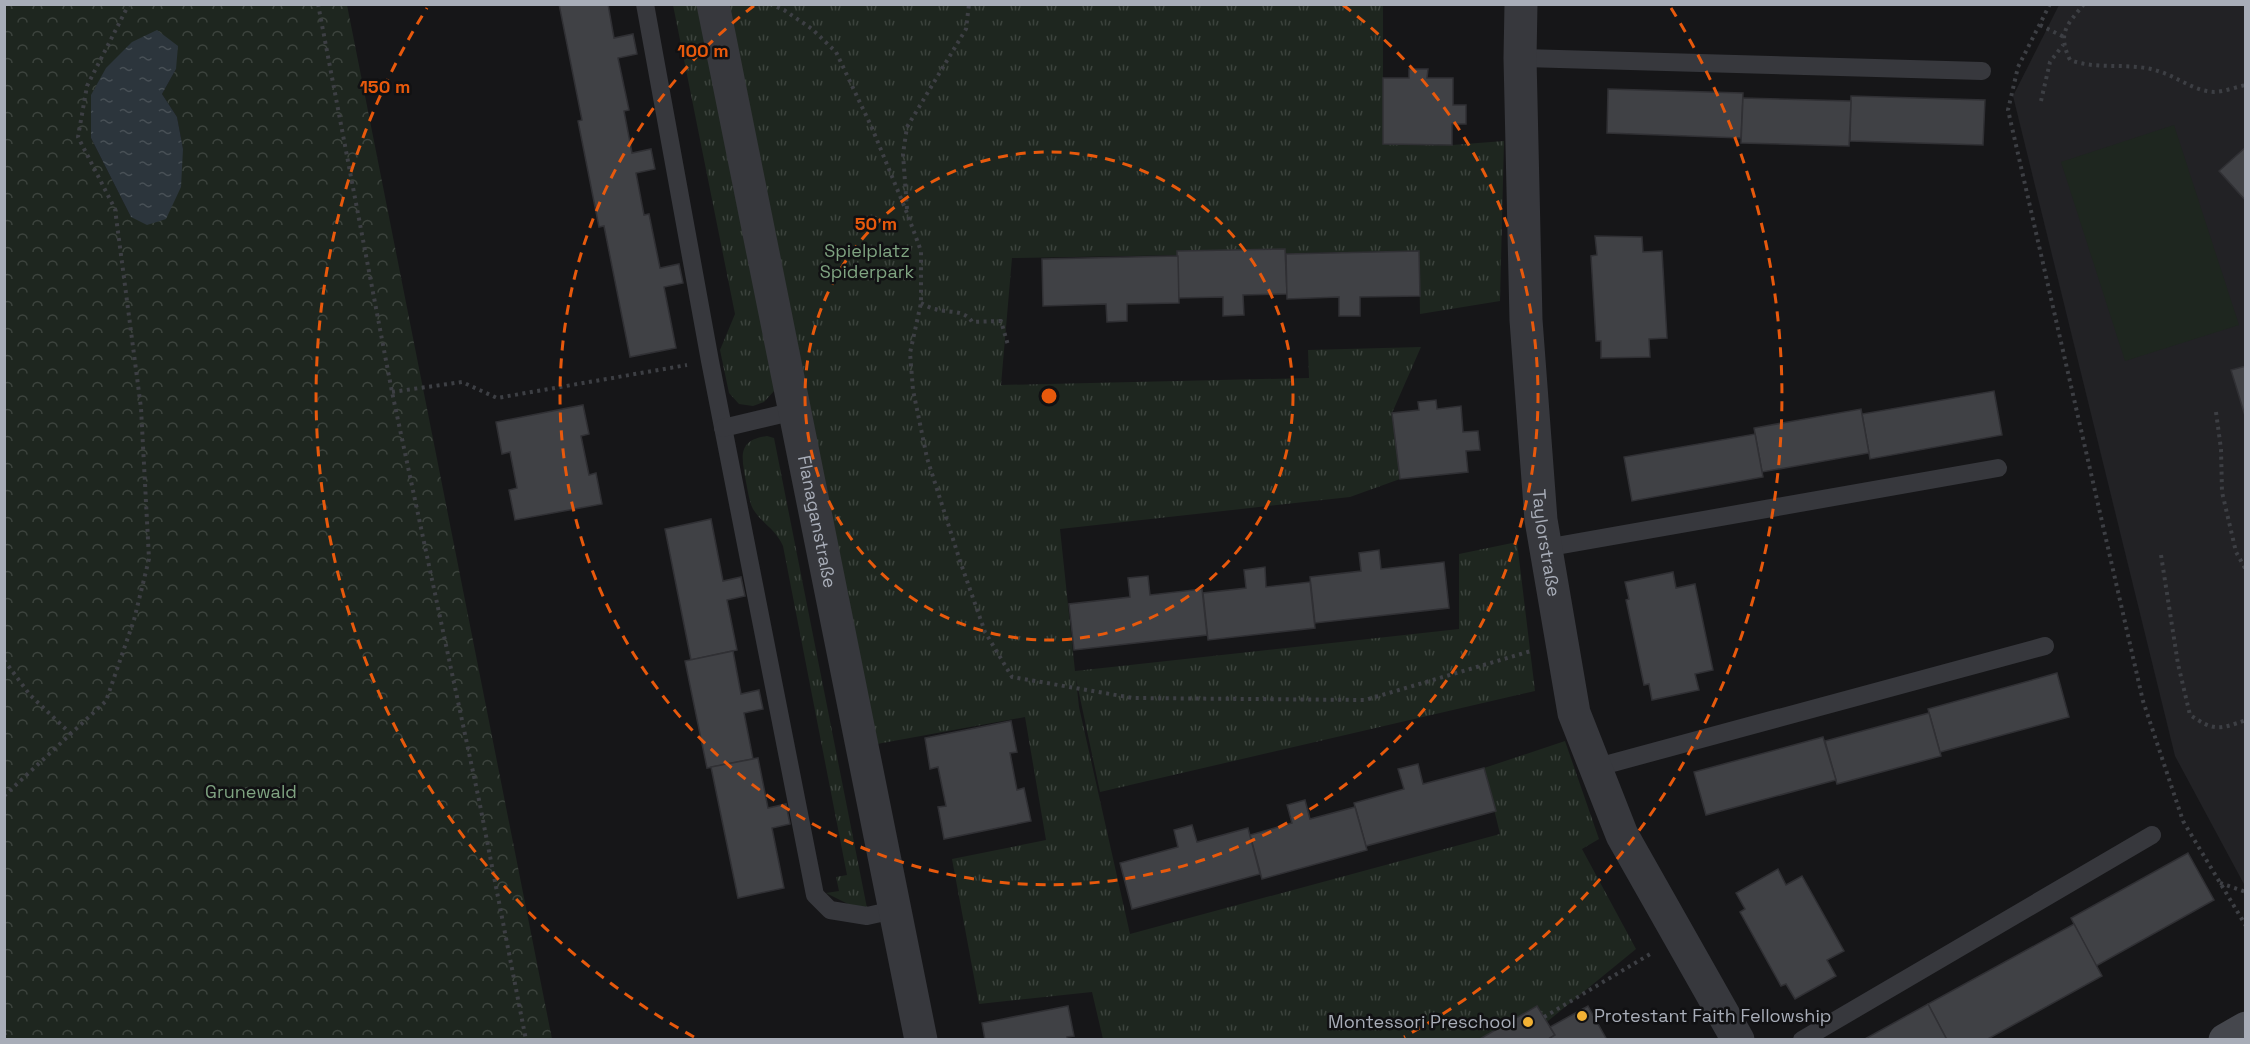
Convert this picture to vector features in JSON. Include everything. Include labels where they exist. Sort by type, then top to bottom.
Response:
[{"type":"main road","points":[[2226,1040],[2246,1028]]},
{"type":"street","name":"Flanaganstraße","points":[[713,4],[921,1040]]},
{"type":"street","name":"Taylorstraße","points":[[1521,4],[1520,58],[1526,320],[1541,520],[1574,713],[1622,835],[1738,1040]]},
{"type":"lane","points":[[645,4],[710,361],[815,895],[830,910],[867,916],[894,910]]},
{"type":"lane","points":[[1520,58],[1982,71]]},
{"type":"lane","points":[[723,428],[795,411]]},
{"type":"lane","points":[[1545,548],[1998,468]]},
{"type":"lane","points":[[1594,768],[2045,646]]},
{"type":"lane","points":[[1802,1040],[2152,835]]},
{"type":"path","points":[[4,796],[106,701],[134,620],[149,558],[141,408],[115,209],[78,137],[87,86],[129,4]]},
{"type":"path","points":[[318,4],[392,392],[476,789],[526,1040]]},
{"type":"path","points":[[770,4],[784,10],[812,29],[837,51],[908,213],[921,251],[921,303],[910,353],[913,390],[927,458],[985,632],[1012,677],[1133,698],[1365,700],[1561,642]]},
{"type":"path","points":[[908,213],[903,154],[907,127],[966,29],[969,4]]},
{"type":"path","points":[[2050,4],[2018,67],[2008,110],[2143,701],[2183,821],[2246,926]]},
{"type":"path","points":[[2041,101],[2050,62],[2063,45],[2066,26],[2084,4]]},
{"type":"path","points":[[2040,25],[2064,37]]},
{"type":"path","points":[[2063,45],[2070,60],[2086,66],[2130,65],[2162,72],[2190,86],[2214,92],[2246,85]]},
{"type":"path","points":[[921,303],[936,310],[963,314],[972,322],[1001,321],[1008,345]]},
{"type":"path","points":[[392,392],[462,381],[497,398],[710,361]]},
{"type":"path","points":[[2216,412],[2221,449],[2222,492],[2236,552],[2246,570]]},
{"type":"path","points":[[2161,555],[2178,664],[2190,715],[2210,728],[2246,720]]},
{"type":"path","points":[[4,660],[30,695],[70,734]]},
{"type":"path","points":[[2219,882],[2246,892]]},
{"type":"path","points":[[1544,1017],[1680,936]]},
{"type":"path","points":[[4,1033],[9,1040]]},
{"type":"shaded area","points":[[2059,5],[2245,5],[2245,886],[2175,756],[2013,96]]},
{"type":"green space","name":"Grunewald","points":[[5,5],[347,5],[552,1039],[5,1040]],"holes":[[[176,69],[162,94],[177,117],[183,149],[131,217],[91,138]]]},
{"type":"green space","points":[[673,5],[697,5],[775,390],[764,402],[753,406],[739,404],[729,393],[720,350],[735,314]]},
{"type":"green space","name":"Spielplatz Spiderpark","points":[[728,5],[1383,5],[1383,144],[1452,145],[1504,141],[1500,301],[1420,314],[1419,251],[1012,258],[1001,385],[1309,378],[1308,350],[1421,347],[1392,413],[1400,479],[1350,497],[1060,529],[1075,671],[1459,629],[1459,554],[1517,542],[1535,691],[1100,792],[1076,679],[1079,707],[1130,934],[1500,834],[1484,768],[1565,741],[1599,839],[1582,849],[1636,949],[1526,1039],[1103,1039],[1092,992],[979,1004],[952,859],[1046,840],[1025,717],[877,744]]},
{"type":"green space","points":[[2174,125],[2239,325],[2125,361],[2061,162]]},
{"type":"green space","points":[[767,436],[774,438],[867,908],[852,906],[826,893],[839,891],[836,877],[847,875],[783,546],[753,509],[743,465],[743,451],[746,446],[757,438]]},
{"type":"water","points":[[157,30],[178,46],[176,69],[162,94],[177,117],[183,149],[181,187],[166,219],[147,225],[131,217],[91,138],[91,95],[106,68],[132,42]]},
{"type":"building","points":[[559,4],[608,4],[614,38],[633,34],[637,54],[618,58],[629,110],[624,111],[632,153],[651,149],[655,169],[636,173],[644,215],[649,214],[660,268],[679,264],[683,283],[664,287],[676,348],[630,357],[604,226],[599,227],[578,121],[582,120]]},
{"type":"building","points":[[1409,69],[1428,69],[1427,78],[1453,78],[1453,105],[1466,105],[1466,124],[1452,124],[1452,145],[1383,144],[1383,78],[1409,78]]},
{"type":"building","points":[[1608,89],[1743,93],[1741,138],[1607,133]]},
{"type":"building","points":[[1851,96],[1985,100],[1983,145],[1850,141]]},
{"type":"building","points":[[1743,98],[1851,101],[1849,146],[1741,143]]},
{"type":"building","points":[[2246,147],[2246,201],[2219,171]]},
{"type":"building","points":[[1595,236],[1642,237],[1643,252],[1662,251],[1667,338],[1649,339],[1650,357],[1601,358],[1601,341],[1596,341],[1591,256],[1597,255]]},
{"type":"building","points":[[1285,249],[1287,294],[1243,295],[1244,315],[1223,316],[1223,297],[1178,298],[1177,251]]},
{"type":"building","points":[[1419,251],[1420,296],[1360,297],[1360,316],[1339,316],[1339,297],[1287,299],[1286,254]]},
{"type":"building","points":[[1178,256],[1179,303],[1127,304],[1127,321],[1107,322],[1106,304],[1043,306],[1042,259]]},
{"type":"building","points":[[2246,366],[2246,419],[2231,370]]},
{"type":"building","points":[[1994,391],[2002,435],[1870,459],[1862,414]]},
{"type":"building","points":[[1436,400],[1437,409],[1461,406],[1463,432],[1478,431],[1480,450],[1466,451],[1468,472],[1400,479],[1392,413],[1419,410],[1418,402]]},
{"type":"building","points":[[583,405],[589,434],[581,436],[589,475],[596,473],[602,504],[515,520],[509,490],[517,488],[510,452],[502,454],[496,422]]},
{"type":"building","points":[[1861,409],[1869,453],[1762,472],[1754,428]]},
{"type":"building","points":[[1755,434],[1763,477],[1632,501],[1624,457]]},
{"type":"building","points":[[711,519],[723,581],[741,577],[745,596],[727,600],[737,650],[691,660],[665,529]]},
{"type":"building","points":[[1379,550],[1381,569],[1444,562],[1449,608],[1315,623],[1310,577],[1361,571],[1359,553]]},
{"type":"building","points":[[1265,567],[1266,587],[1310,582],[1315,628],[1208,640],[1203,593],[1246,588],[1244,570]]},
{"type":"building","points":[[1673,572],[1676,588],[1695,584],[1713,670],[1695,674],[1699,690],[1652,700],[1649,684],[1644,685],[1626,600],[1629,599],[1625,582]]},
{"type":"building","points":[[1148,576],[1150,595],[1202,589],[1207,635],[1074,650],[1069,604],[1130,597],[1128,578]]},
{"type":"building","points":[[733,651],[741,694],[759,690],[763,709],[744,713],[753,759],[707,768],[685,661]]},
{"type":"building","points":[[2057,673],[2069,717],[1940,752],[1928,709]]},
{"type":"building","points":[[1929,713],[1941,756],[1837,784],[1825,741]]},
{"type":"building","points":[[1011,721],[1017,752],[1010,753],[1017,790],[1024,788],[1031,821],[944,839],[938,807],[946,806],[938,767],[930,769],[925,738]]},
{"type":"building","points":[[1823,737],[1836,780],[1706,815],[1694,772]]},
{"type":"building","points":[[758,758],[768,808],[786,804],[790,824],[772,828],[784,888],[738,898],[711,767]]},
{"type":"building","points":[[1418,764],[1423,784],[1484,768],[1496,811],[1366,846],[1354,803],[1404,789],[1398,769]]},
{"type":"building","points":[[1305,800],[1310,819],[1355,807],[1367,850],[1262,879],[1250,835],[1292,823],[1287,805]]},
{"type":"building","points":[[1192,825],[1197,842],[1248,828],[1260,874],[1132,909],[1120,863],[1178,847],[1174,830]]},
{"type":"building","points":[[2188,853],[2214,900],[2096,966],[2071,918]]},
{"type":"building","points":[[1778,869],[1786,885],[1802,876],[1844,951],[1827,960],[1836,976],[1795,999],[1786,984],[1781,986],[1740,912],[1745,909],[1736,893]]},
{"type":"building","points":[[2074,924],[2102,976],[1986,1040],[1947,1040],[1928,1004]]},
{"type":"building","points":[[1928,1004],[1947,1040],[1863,1040]]},
{"type":"building","points":[[1068,1006],[1074,1036],[1067,1037],[1067,1040],[985,1040],[982,1023]]},
{"type":"building","name":"Montessori Preschool","points":[[1537,1006],[1555,1035],[1547,1040],[1478,1040]]},
{"type":"building","name":"Protestant Faith Fellowship","points":[[1588,1006],[1607,1040],[1547,1040],[1555,1035],[1550,1027]]},
{"type":"place","name":"Protestant Faith Fellowship","points":[[1582,1016]]},
{"type":"place","name":"Montessori Preschool","points":[[1528,1022]]}]
